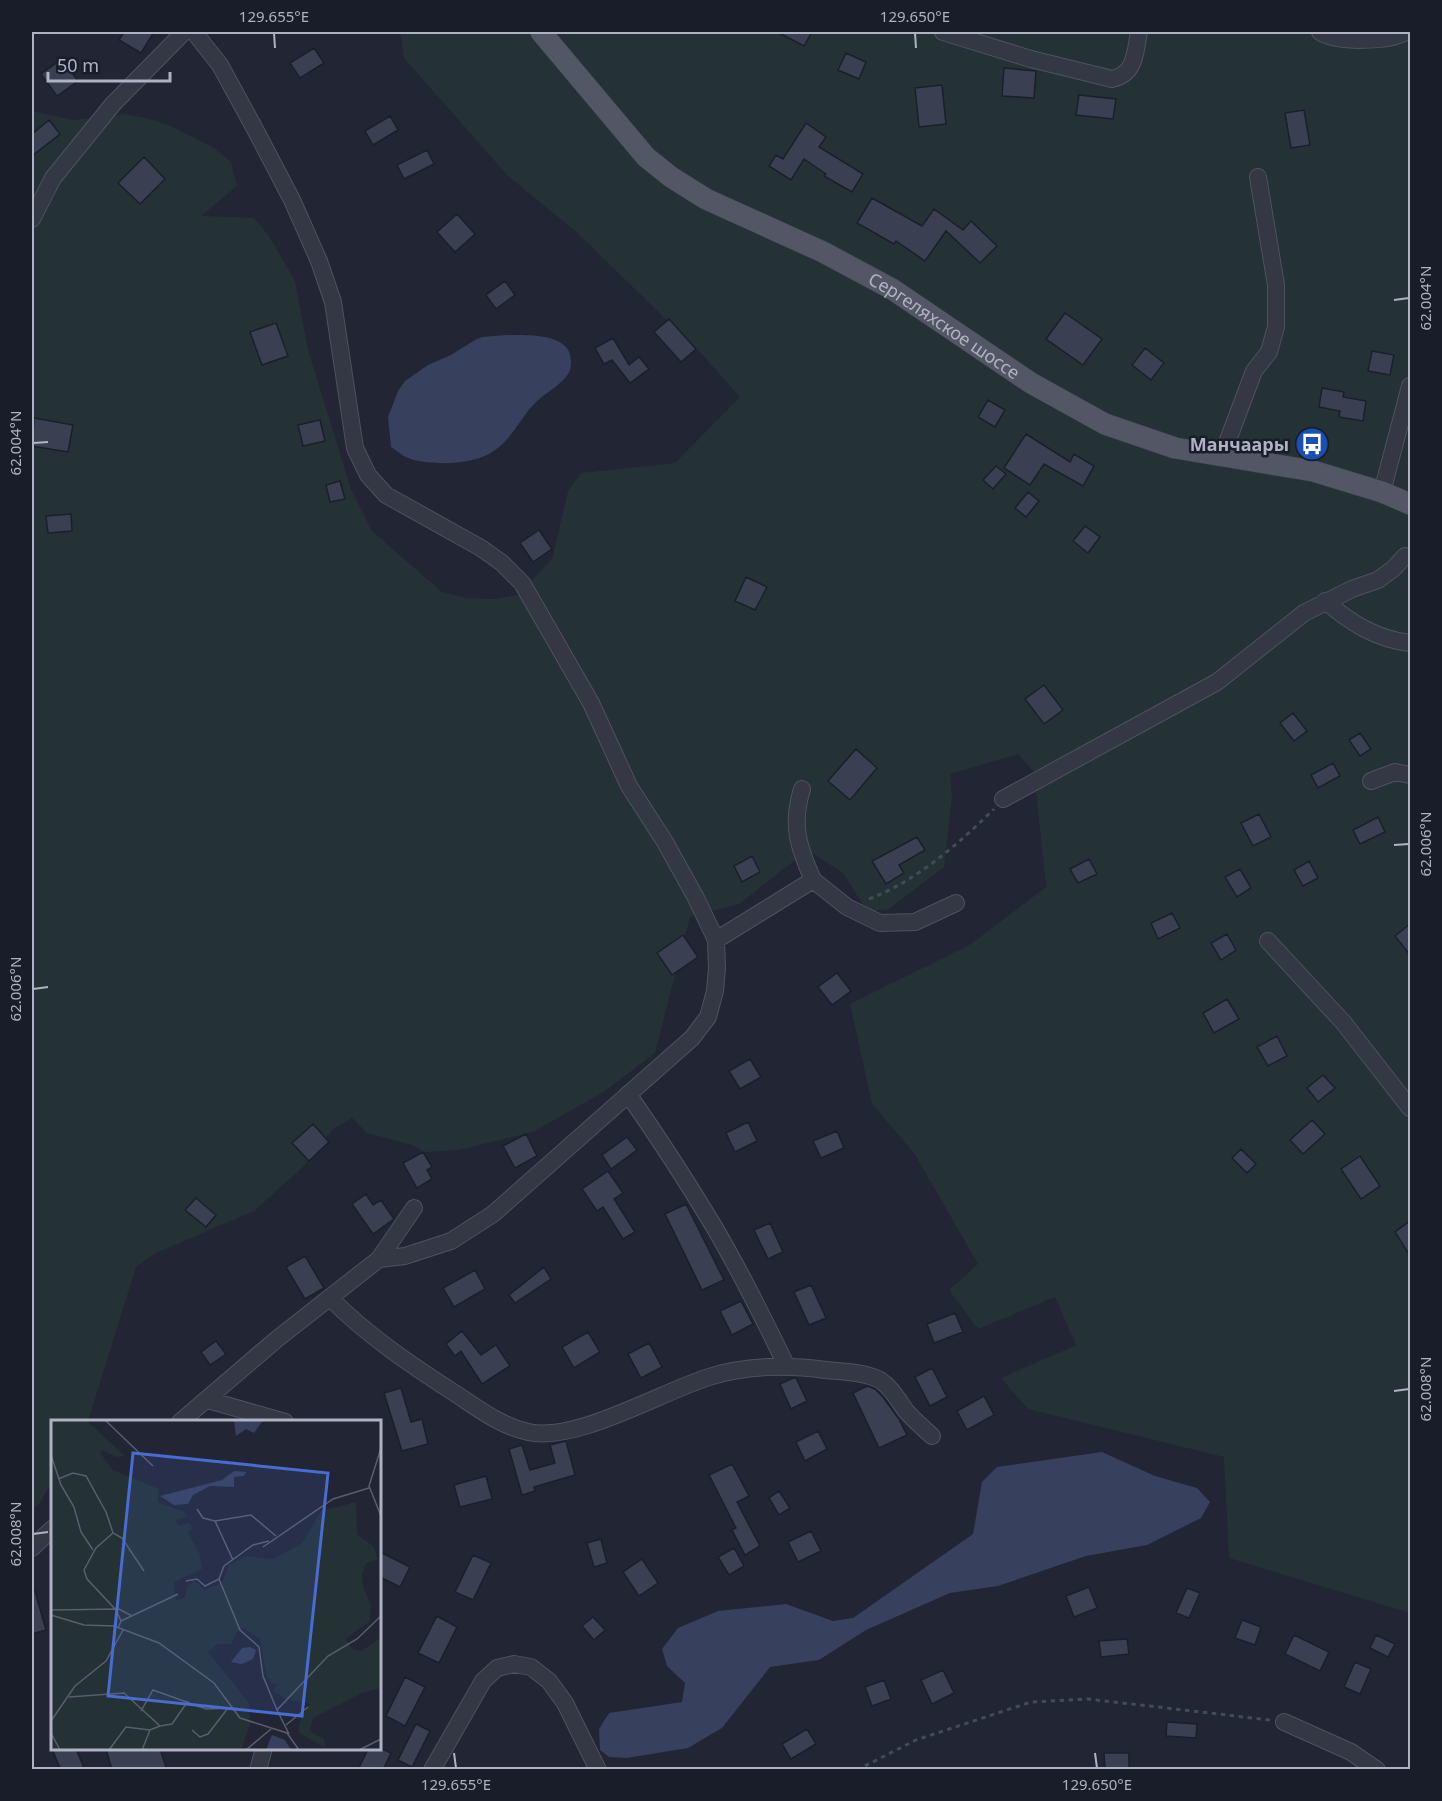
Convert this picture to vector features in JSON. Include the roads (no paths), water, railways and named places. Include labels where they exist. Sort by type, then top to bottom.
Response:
[{"type":"main road","name":"Сергеляхское шоссе","points":[[541,32],[646,157],[671,177],[706,199],[823,252],[892,289],[1031,383],[1105,424],[1174,448],[1313,471],[1382,492],[1410,504]]},
{"type":"street","points":[[32,219],[53,178],[113,104],[184,32]]},
{"type":"street","points":[[194,32],[220,65],[292,200],[319,261],[333,302],[355,448],[368,475],[386,495],[481,548],[502,563],[522,583],[591,703],[629,786],[665,842],[716,940],[715,991],[708,1017],[692,1038],[493,1215],[451,1240],[405,1256],[378,1259]]},
{"type":"street","points":[[943,32],[1031,59],[1112,79],[1124,77],[1132,66],[1139,32]]},
{"type":"street","points":[[1320,32],[1326,36],[1349,40],[1406,32]]},
{"type":"street","points":[[1222,456],[1254,371],[1269,352],[1276,327],[1276,285],[1258,177]]},
{"type":"street","points":[[1382,492],[1410,386]]},
{"type":"street","points":[[1003,799],[1217,682],[1288,624],[1325,601],[1378,580],[1409,557]]},
{"type":"street","points":[[1325,601],[1344,617],[1378,636],[1410,643]]},
{"type":"street","points":[[1371,781],[1395,772],[1410,775]]},
{"type":"street","points":[[802,789],[795,810],[802,855],[813,879],[847,907],[880,923],[915,922],[956,903]]},
{"type":"street","points":[[716,940],[813,879]]},
{"type":"street","points":[[1268,941],[1343,1022],[1410,1108]]},
{"type":"street","points":[[628,1094],[673,1159],[714,1227],[787,1367]]},
{"type":"street","points":[[183,1420],[278,1339],[378,1259],[414,1208]]},
{"type":"street","points":[[330,1298],[391,1352],[498,1421],[529,1432],[553,1434],[580,1428],[711,1376],[751,1368],[787,1367],[863,1374],[879,1380],[887,1385],[913,1419],[932,1436]]},
{"type":"street","points":[[208,1400],[278,1420]]},
{"type":"street","points":[[32,1548],[51,1530]]},
{"type":"street","points":[[432,1770],[483,1681],[497,1668],[514,1664],[531,1666],[549,1681],[565,1703],[598,1770]]},
{"type":"street","points":[[1284,1722],[1351,1752],[1377,1770]]},
{"type":"street","points":[[258,1770],[264,1750]]},
{"type":"water","points":[[506,335],[546,337],[556,340],[569,352],[571,364],[570,371],[565,378],[531,407],[501,445],[477,459],[454,463],[431,463],[411,459],[391,447],[388,417],[398,391],[405,381],[428,365],[451,355],[475,340],[482,337]]},
{"type":"water","points":[[1102,1452],[1155,1476],[1197,1488],[1210,1502],[1201,1518],[1147,1545],[1086,1556],[998,1586],[950,1593],[866,1630],[819,1660],[770,1667],[722,1728],[688,1748],[627,1758],[609,1757],[600,1750],[599,1729],[609,1713],[682,1702],[685,1683],[667,1666],[662,1649],[678,1628],[718,1611],[786,1604],[833,1621],[853,1618],[973,1534],[982,1482],[997,1467]]},
{"type":"place","name":"Манчаары","points":[[1312,444]]}]
